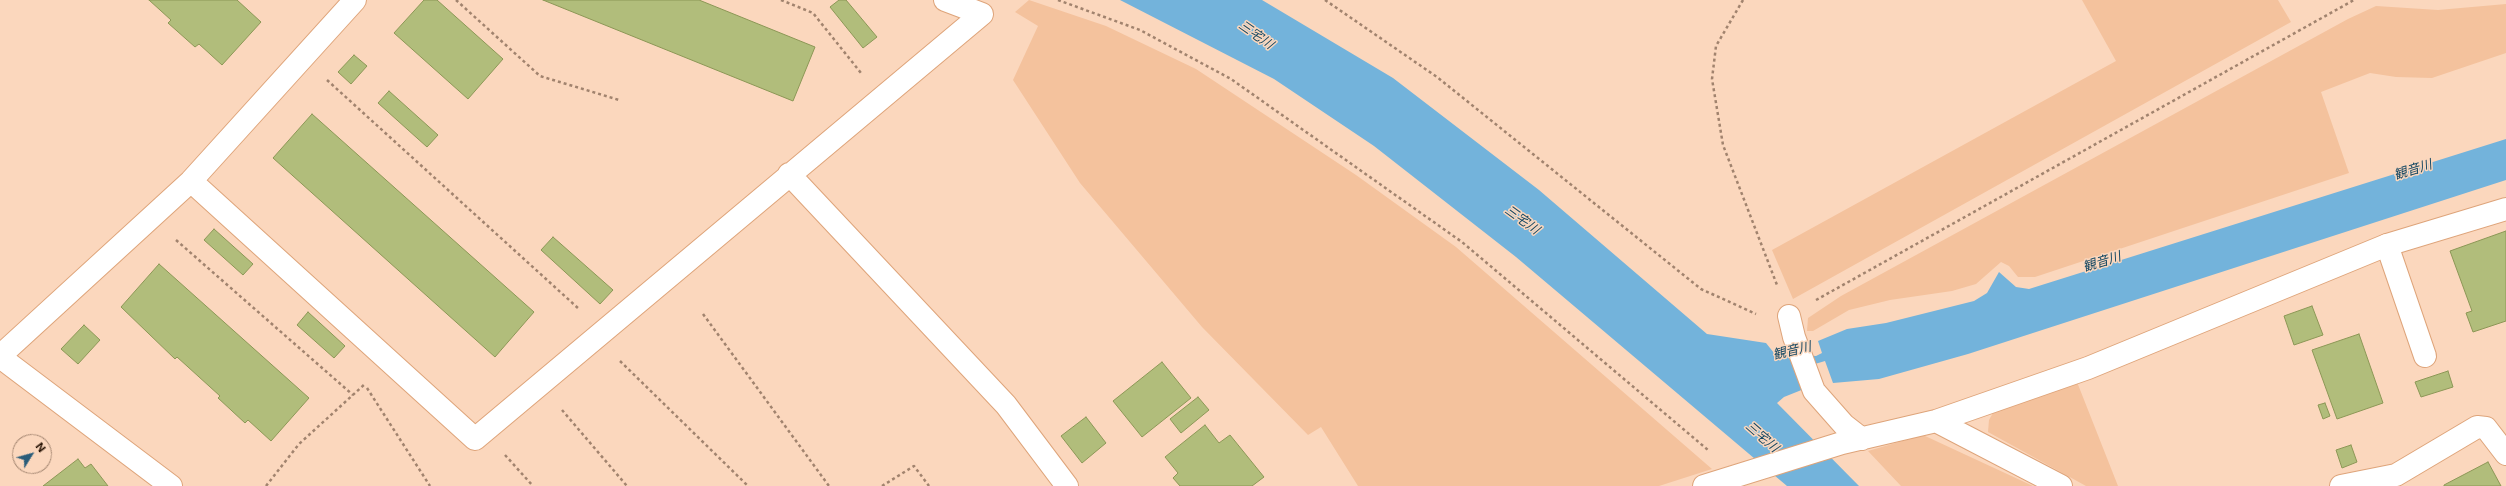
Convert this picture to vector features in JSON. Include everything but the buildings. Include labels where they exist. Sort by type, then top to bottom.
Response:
[{"type":"street","points":[[171,486],[0,357],[191,181],[355,0]]},
{"type":"street","points":[[191,181],[474,439],[880,97],[982,14],[945,0]]},
{"type":"street","points":[[788,174],[1006,405],[1067,486]]},
{"type":"street","points":[[1704,486],[1852,441],[1936,421],[2088,368],[2387,245],[2506,209]]},
{"type":"street","points":[[2387,245],[2425,356]]},
{"type":"street","points":[[1789,316],[1794,337],[1814,391],[1844,424],[1852,441]]},
{"type":"street","points":[[1936,421],[2061,486]]},
{"type":"street","points":[[2341,486],[2396,475],[2477,427],[2486,428],[2506,454]]},
{"type":"path","points":[[456,0],[540,76],[619,100]]},
{"type":"path","points":[[781,0],[813,13],[880,97]]},
{"type":"path","points":[[1058,0],[1140,30],[1231,79],[1462,242],[1742,475]]},
{"type":"path","points":[[1325,0],[1436,77],[1701,289],[1772,321],[1789,316],[2354,0]]},
{"type":"path","points":[[1743,0],[1716,46],[1712,78],[1723,145],[1789,316]]},
{"type":"path","points":[[302,58],[599,334],[748,486]]},
{"type":"path","points":[[151,218],[353,395]]},
{"type":"path","points":[[703,314],[829,486]]},
{"type":"path","points":[[266,486],[299,444],[390,362]]},
{"type":"path","points":[[365,384],[430,486]]},
{"type":"path","points":[[540,384],[627,486]]},
{"type":"path","points":[[483,432],[533,486]]},
{"type":"path","points":[[882,486],[914,466],[929,486]]},
{"type":"shaded area","points":[[1029,0],[1106,26],[1196,69],[1356,175],[1456,247],[1712,469],[1659,486],[1358,486],[1321,427],[1308,435],[1202,327],[1080,183],[1013,80],[1038,26],[1015,12]]},
{"type":"shaded area","points":[[2082,0],[2278,0],[2291,22],[1793,299],[1772,250],[2116,61]]},
{"type":"shaded area","points":[[2506,4],[2506,53],[2432,78],[2396,77],[2370,73],[2321,92],[2349,173],[2035,277],[2018,277],[2009,266],[2001,262],[1976,284],[1952,291],[1890,300],[1849,310],[1813,331],[1807,331],[1808,318],[1841,296],[2348,19],[2376,6],[2438,10]]},
{"type":"shaded area","points":[[2077,382],[2118,486],[2086,486],[1988,432],[1989,420],[1994,411]]},
{"type":"shaded area","points":[[1923,435],[2033,486],[1901,486],[1868,451]]},
{"type":"water","points":[[1120,0],[1262,0],[1393,78],[1539,190],[1707,334],[1766,343],[1774,353],[1816,356],[1822,353],[1818,341],[1847,329],[1886,323],[1974,301],[1987,293],[1999,272],[2016,287],[2029,289],[2506,139],[2506,180],[1968,354],[1879,379],[1833,383],[1825,361],[1815,364],[1804,389],[1784,397],[1777,403],[1859,486],[1787,486],[1516,257],[1374,146],[1274,79]]},
{"type":"water label","name":"三宅川","points":[[1256,35]]},
{"type":"water label","name":"観音川","points":[[2413,170]]},
{"type":"water label","name":"三宅川","points":[[1522,220]]},
{"type":"water label","name":"観音川","points":[[2102,262]]},
{"type":"water label","name":"観音川","points":[[1792,351]]},
{"type":"water label","name":"三宅川","points":[[1762,437]]}]
